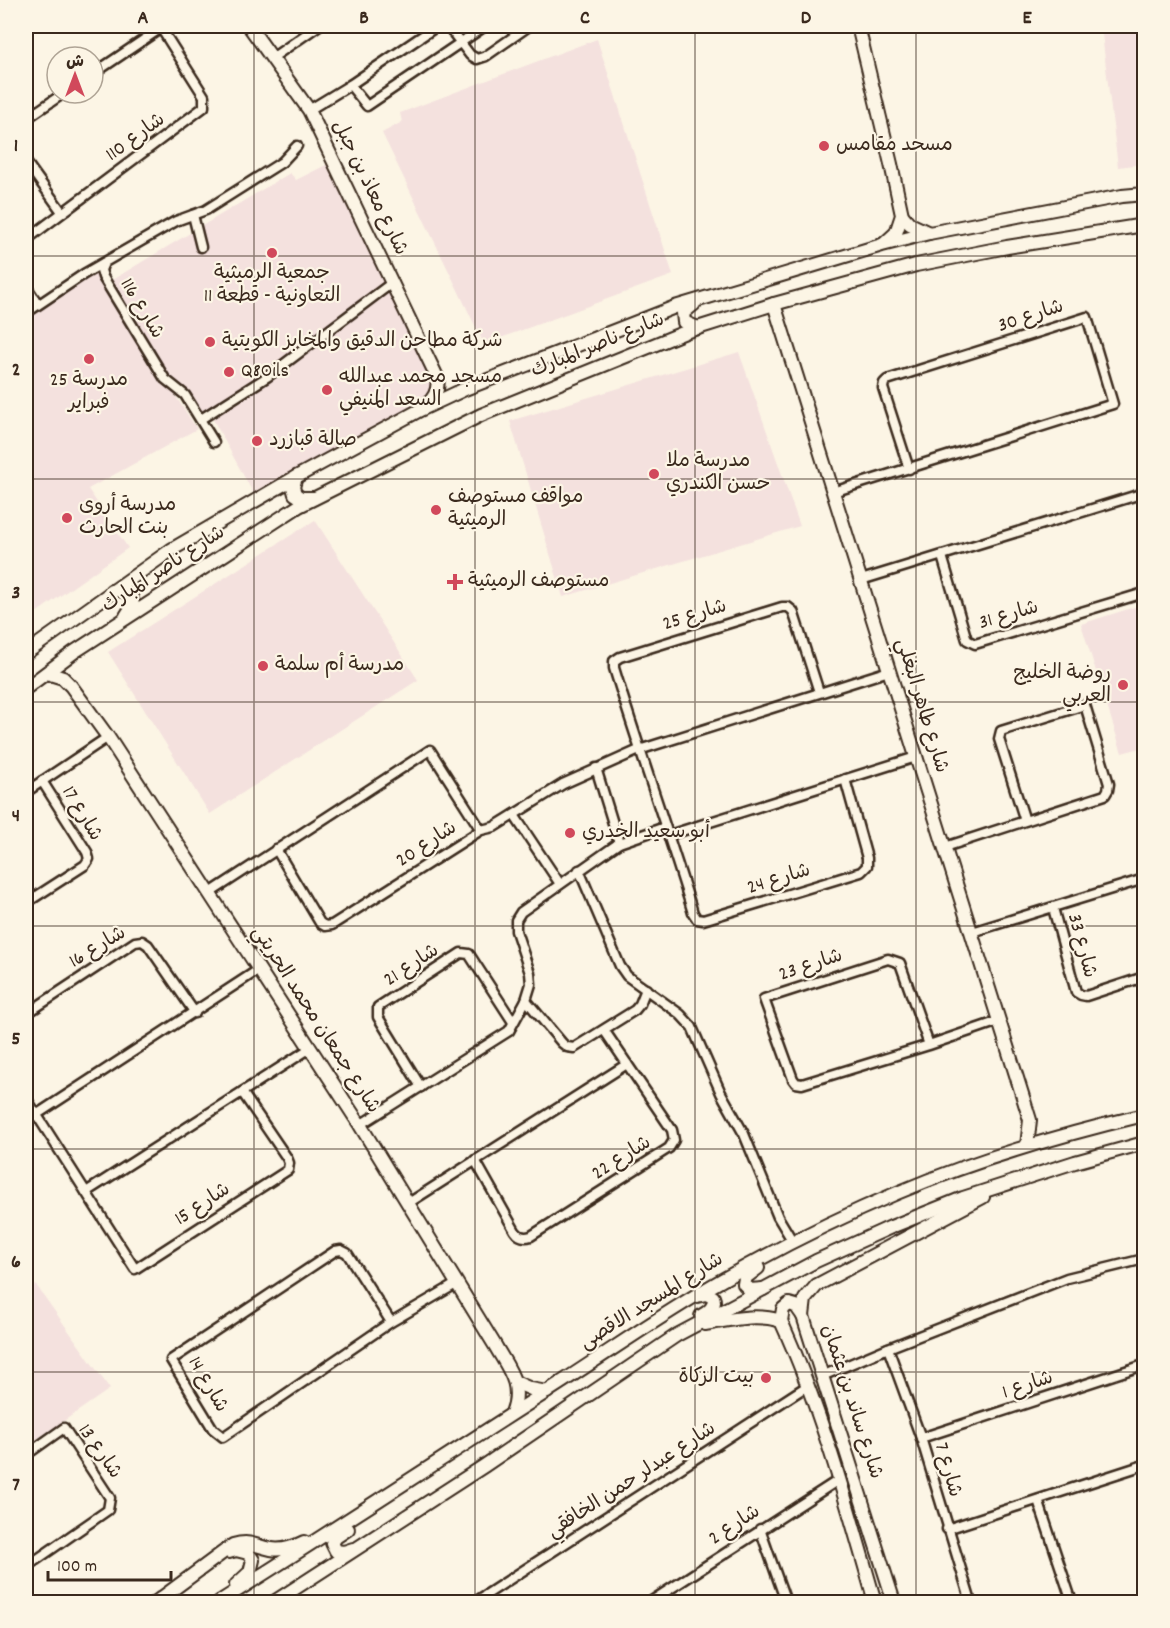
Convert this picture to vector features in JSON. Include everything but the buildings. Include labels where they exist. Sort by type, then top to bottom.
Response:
[{"type":"street","name":"شارع معاذ بن جبل","points":[[249,26],[309,110],[437,377]]},
{"type":"street","points":[[272,58],[318,26]]},
{"type":"street","points":[[309,110],[437,26]]},
{"type":"street","points":[[448,26],[470,56],[477,59],[530,26]]},
{"type":"street","points":[[350,85],[367,106],[485,26]]},
{"type":"street","points":[[858,26],[902,215],[910,224],[929,233]]},
{"type":"street","name":"شارع 110","points":[[62,213],[204,107],[204,96],[163,27],[105,66]]},
{"type":"street","points":[[26,119],[46,105]]},
{"type":"street","name":"شارع 116","points":[[214,442],[183,393],[170,385],[163,377],[102,275],[102,267],[105,262],[179,219],[206,210],[282,162],[297,146]]},
{"type":"street","points":[[26,162],[62,213],[26,240]]},
{"type":"street","name":"شارع ناصر المبارك","points":[[26,653],[171,550],[296,477],[420,410],[465,389],[675,307],[882,245],[929,233],[1122,196],[1144,194]]},
{"type":"street","points":[[194,215],[201,247]]},
{"type":"street","points":[[882,245],[896,233],[902,215]]},
{"type":"street","name":"شارع ناصر المبارك","points":[[26,688],[74,652],[299,506],[481,414],[698,328],[774,304],[916,265],[1007,247],[1144,225]]},
{"type":"street","points":[[26,313],[105,262]]},
{"type":"street","points":[[201,419],[259,383],[393,282]]},
{"type":"street","points":[[26,286],[38,304]]},
{"type":"street","points":[[698,301],[683,313],[684,322],[698,328]]},
{"type":"street","name":"شارع طاهر البغلي","points":[[774,304],[1030,1120],[1027,1146]]},
{"type":"street","name":"شارع 30","points":[[833,492],[909,469],[1113,404],[1087,317],[898,376],[884,383],[883,388],[909,469]]},
{"type":"street","points":[[437,377],[452,387],[465,389]]},
{"type":"street","points":[[420,410],[434,399],[437,391],[437,377]]},
{"type":"street","points":[[296,477],[293,487],[295,494],[300,498],[316,498]]},
{"type":"street","points":[[861,580],[1144,493]]},
{"type":"street","name":"شارع 31","points":[[942,556],[967,640],[975,644],[1144,593]]},
{"type":"street","points":[[111,591],[126,591],[133,597],[132,609],[123,620]]},
{"type":"street","name":"شارع 25","points":[[652,792],[614,668],[614,661],[620,657],[788,607],[793,611],[819,692]]},
{"type":"street","points":[[71,686],[69,671],[74,652]]},
{"type":"street","points":[[481,830],[494,827],[563,784],[639,750],[889,671]]},
{"type":"street","name":"شارع جمعان محمد الحريتي","points":[[47,673],[63,678],[71,686],[108,737],[360,1125],[496,1347],[515,1382]]},
{"type":"street","points":[[945,846],[1025,821],[1105,795],[1109,784],[1084,705],[1001,731],[999,734],[1025,821]]},
{"type":"street","name":"شارع 17","points":[[26,792],[108,737]]},
{"type":"street","name":"شارع 20","points":[[210,893],[276,849],[430,750],[481,830],[332,925],[325,926],[320,922],[276,849]]},
{"type":"street","points":[[360,1125],[508,1031],[529,993],[530,973],[516,932],[516,920],[521,912],[619,843],[667,831],[916,757]]},
{"type":"street","points":[[596,768],[619,843]]},
{"type":"street","name":"شارع 24","points":[[652,792],[693,914],[697,919],[703,920],[861,872],[867,866],[867,858],[845,779]]},
{"type":"street","name":"شارع 17","points":[[26,903],[85,865],[88,859],[87,852],[42,781]]},
{"type":"street","points":[[514,815],[560,884]]},
{"type":"street","points":[[579,870],[620,966],[627,976],[680,1014],[698,1037],[721,1093],[744,1134],[790,1244],[748,1275],[744,1281],[746,1288],[750,1290],[766,1288]]},
{"type":"street","name":"شارع 33","points":[[972,932],[1144,879]]},
{"type":"street","name":"شارع 33","points":[[1053,908],[1076,992],[1081,996],[1144,977]]},
{"type":"street","name":"شارع 16","points":[[26,1014],[135,942],[142,941],[148,945],[195,1013]]},
{"type":"street","name":"شارع 21","points":[[421,1087],[378,1017],[378,1007],[461,953],[466,952],[470,954],[513,1022]]},
{"type":"street","name":"شارع 23","points":[[929,1045],[900,963],[895,960],[888,959],[764,999],[792,1079],[802,1084],[929,1045],[999,1021]]},
{"type":"street","points":[[26,1098],[36,1115],[258,970]]},
{"type":"street","points":[[526,1000],[562,1043],[567,1047],[578,1046],[637,1008],[646,989]]},
{"type":"street","points":[[407,1203],[627,1064],[604,1030]]},
{"type":"street","points":[[86,1192],[309,1049]]},
{"type":"street","name":"شارع 22","points":[[475,1160],[520,1236],[531,1236],[669,1148],[673,1143],[672,1130],[627,1064]]},
{"type":"street","name":"شارع 15","points":[[36,1115],[135,1269],[288,1170],[287,1158],[242,1092]]},
{"type":"street","name":"شارع المسجد الاقصى","points":[[218,1602],[697,1296],[790,1244],[898,1193],[1027,1146],[1144,1115]]},
{"type":"street","points":[[1030,1120],[1040,1131],[1054,1138]]},
{"type":"street","points":[[677,1335],[816,1261],[891,1227],[1007,1183],[1144,1143]]},
{"type":"street","name":"شارع ساند بن عثمان","points":[[894,1602],[803,1316],[805,1299],[817,1285],[955,1213],[1007,1183]]},
{"type":"street","name":"شارع 14","points":[[391,1322],[347,1253],[341,1250],[335,1251],[171,1360],[213,1429],[223,1437],[391,1322],[456,1284]]},
{"type":"street","points":[[822,1376],[1067,1278],[1144,1259]]},
{"type":"street","points":[[274,1602],[484,1466],[677,1335],[713,1306],[715,1300],[710,1295],[697,1296]]},
{"type":"street","points":[[692,1327],[752,1316],[769,1317],[781,1321],[783,1310],[789,1304],[796,1306],[803,1316]]},
{"type":"street","name":"شارع ساند بن عثمان","points":[[781,1321],[797,1357],[840,1479],[875,1602]]},
{"type":"street","name":"شارع 7","points":[[888,1348],[921,1438],[971,1602]]},
{"type":"street","name":"شارع 1","points":[[921,1438],[1144,1365]]},
{"type":"street","points":[[512,1413],[516,1398],[515,1382],[531,1389],[547,1392]]},
{"type":"street","name":"شارع عبدلر حمن الخافقي","points":[[480,1601],[807,1386]]},
{"type":"street","name":"شارع 13","points":[[26,1455],[64,1428],[110,1498],[108,1510],[26,1567]]},
{"type":"street","points":[[947,1529],[1144,1465]]},
{"type":"street","points":[[358,1547],[344,1552],[336,1551],[332,1543],[336,1537],[396,1496],[413,1478]]},
{"type":"street","name":"شارع 2","points":[[650,1602],[840,1479]]},
{"type":"street","points":[[1038,1500],[1072,1602]]},
{"type":"street","points":[[156,1602],[233,1545],[254,1542],[270,1549],[295,1547],[354,1517]]},
{"type":"street","points":[[760,1529],[786,1602]]},
{"type":"street","points":[[218,1602],[250,1572],[253,1560],[248,1553],[236,1550],[222,1555]]},
{"type":"shaded area","points":[[1101,26],[1144,26],[1144,164],[1118,167]]},
{"type":"shaded area","points":[[597,39],[673,275],[484,344],[382,133],[402,122],[400,113]]},
{"type":"shaded area","points":[[334,161],[437,377],[429,403],[257,500],[210,414],[201,419],[183,393],[167,383],[197,429],[88,489],[128,548],[26,620],[26,319],[96,272],[149,355],[107,283],[290,173],[296,180]]},
{"type":"shaded area","name":"مدرسة ملا حسن الكندري","points":[[739,352],[800,526],[563,597],[510,421]]},
{"type":"shaded area","name":"مدرسة أم سلمة","points":[[315,520],[418,680],[210,814],[108,652]]},
{"type":"shaded area","name":"روضة الخليج العربي","points":[[1144,604],[1144,747],[1122,753],[1081,624]]},
{"type":"shaded area","points":[[36,1285],[110,1389],[26,1447],[26,1292]]},
{"type":"place","name":"مسحد مقامس","points":[[824,146]]},
{"type":"place","name":"جمعية الرميثية التعاونية - قطعة 11","points":[[272,253]]},
{"type":"place","name":"شركة مطاحن الدقيق والمخابز الكويتية","points":[[210,342]]},
{"type":"place","name":"مدرسة 25 فبراير","points":[[89,359]]},
{"type":"place","name":"Q8Oils","points":[[229,372]]},
{"type":"place","name":"مسجد محمد عبدالله السعد المنيفي","points":[[327,390]]},
{"type":"place","name":"صالة قبازرد","points":[[257,441]]},
{"type":"place","name":"مدرسة ملا حسن الكندري","points":[[654,474]]},
{"type":"place","name":"مواقف مستوصف الرميثية","points":[[436,510]]},
{"type":"place","name":"مدرسة أروى بنت الحارث","points":[[67,518]]},
{"type":"place","name":"مستوصف الرميثية","points":[[455,582]]},
{"type":"place","name":"مدرسة أم سلمة","points":[[263,666]]},
{"type":"place","name":"روضة الخليج العربي","points":[[1123,685]]},
{"type":"place","name":"أبو سعيد الخدري","points":[[570,833]]},
{"type":"place","name":"بيت الزكاة","points":[[766,1378]]}]
